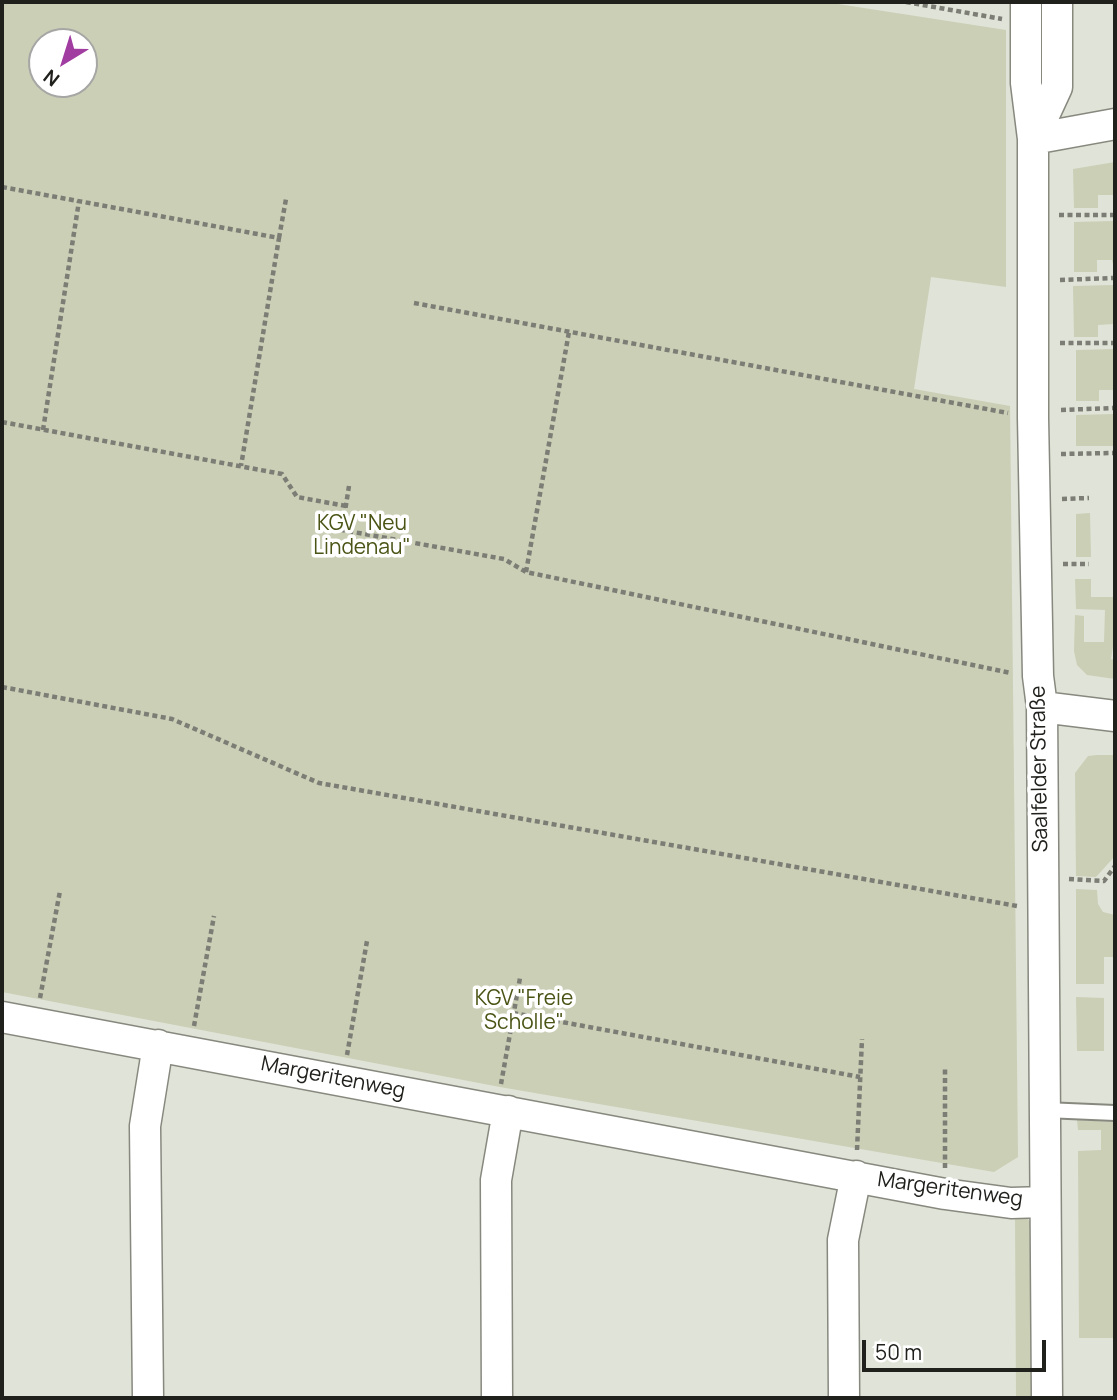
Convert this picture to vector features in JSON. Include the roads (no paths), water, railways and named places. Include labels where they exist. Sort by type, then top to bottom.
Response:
[{"type":"street","name":"Saalfelder Straße","points":[[1033,139],[1057,87],[1057,2]]},
{"type":"street","name":"Saalfelder Straße","points":[[1026,13],[1026,83],[1033,139],[1047,414],[1038,676],[1042,707],[1047,1398]]},
{"type":"street","points":[[1033,139],[1115,124]]},
{"type":"street","points":[[1042,707],[1115,716]]},
{"type":"street","name":"Margeritenweg","points":[[2,1017],[958,1195],[1011,1203],[1045,1202]]},
{"type":"street","points":[[148,1398],[145,1126],[158,1045]]},
{"type":"street","points":[[497,1398],[496,1180],[502,1110]]},
{"type":"street","name":"Margeritenweg","points":[[844,1398],[843,1240],[856,1175]]},
{"type":"lane","points":[[1045,1110],[1115,1113]]},
{"type":"park label","name":"KGV \"Neu Lindenau\"","points":[[362,536]]},
{"type":"park label","name":"KGV \"Freie Scholle\"","points":[[524,1011]]}]
